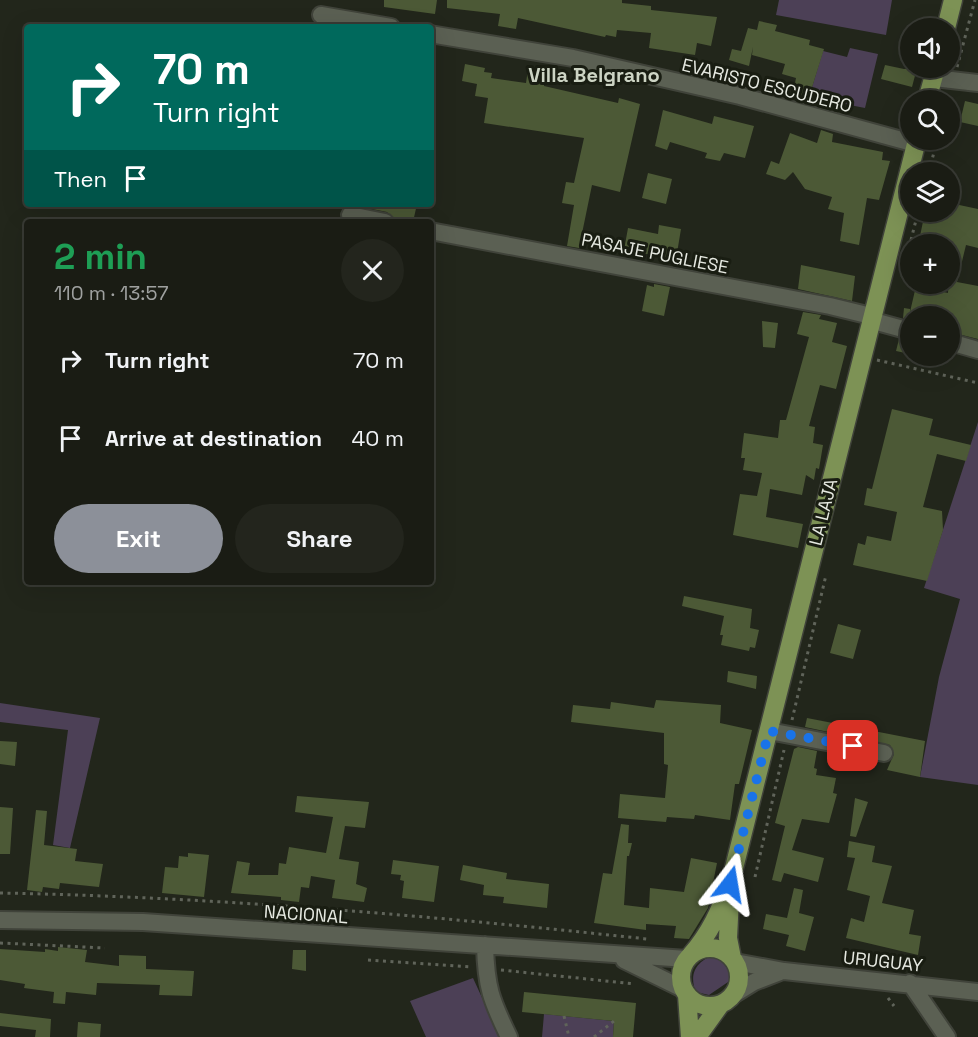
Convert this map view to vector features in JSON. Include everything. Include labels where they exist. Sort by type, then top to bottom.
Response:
[{"type":"main road","points":[[948,18],[952,0]]},
{"type":"main road","name":"LA LAJA","points":[[689,957],[715,921],[730,884],[914,150]]},
{"type":"main road","name":"LA LAJA","points":[[730,884],[728,938],[734,960]]},
{"type":"main road","points":[[690,1037],[681,973],[689,957],[705,948],[720,950],[734,960],[738,985],[697,1037]]},
{"type":"main road","points":[[685,992],[696,1003],[708,1006],[727,1000]]},
{"type":"street","points":[[321,15],[374,24]]},
{"type":"street","name":"EVARISTO ESCUDERO","points":[[434,35],[573,58],[740,96],[900,138]]},
{"type":"street","points":[[948,78],[978,83]]},
{"type":"street","points":[[350,215],[370,219]]},
{"type":"street","name":"PASAJE PUGLIESE","points":[[434,232],[830,306],[900,328]]},
{"type":"street","points":[[960,345],[978,350]]},
{"type":"street","points":[[769,731],[884,753]]},
{"type":"street","name":"NACIONAL","points":[[0,920],[143,922],[609,955],[689,957]]},
{"type":"street","points":[[484,945],[486,984],[493,1006],[509,1037]]},
{"type":"street","name":"NACIONAL","points":[[609,955],[634,963],[685,992]]},
{"type":"street","name":"URUGUAY","points":[[734,960],[784,971],[978,992]]},
{"type":"street","name":"URUGUAY","points":[[727,1000],[754,982],[784,971]]},
{"type":"street","points":[[910,983],[947,1037]]},
{"type":"path","points":[[953,80],[975,0]]},
{"type":"path","points":[[861,357],[978,383]]},
{"type":"path","points":[[0,893],[79,895],[284,908],[503,924],[655,940]]},
{"type":"path","points":[[0,943],[105,948]]},
{"type":"path","points":[[368,960],[640,984]]},
{"type":"path","points":[[887,997],[894,1006]]},
{"type":"path","points":[[564,1016],[569,1037]]},
{"type":"path","points":[[594,1037],[615,1021]]},
{"type":"shaded area","points":[[779,0],[892,0],[886,35],[776,15]]},
{"type":"shaded area","points":[[850,48],[878,54],[865,108],[809,97],[823,51],[847,57]]},
{"type":"shaded area","points":[[978,422],[978,785],[920,777],[939,677],[960,599],[924,588]]},
{"type":"shaded area","points":[[0,703],[100,718],[70,848],[53,845],[68,730],[0,722]]},
{"type":"shaded area","points":[[721,954],[732,966],[731,980],[709,995],[696,992],[693,978],[697,966],[707,958]]},
{"type":"shaded area","points":[[473,978],[500,1037],[426,1037],[410,1001]]},
{"type":"shaded area","points":[[544,1014],[614,1021],[613,1037],[542,1037]]},
{"type":"building","points":[[384,0],[437,0],[435,14],[384,7]]},
{"type":"building","points":[[447,0],[622,0],[622,3],[651,6],[651,10],[717,17],[711,46],[697,43],[695,55],[649,48],[651,33],[617,30],[616,37],[606,35],[605,37],[518,18],[516,29],[498,26],[500,14],[447,8]]},
{"type":"building","points":[[759,21],[777,25],[775,31],[810,40],[809,45],[824,49],[809,97],[793,93],[796,78],[782,74],[785,64],[752,55],[753,47],[749,66],[729,60],[732,49],[741,51],[748,28],[757,30]]},
{"type":"building","points":[[465,64],[485,68],[484,72],[492,73],[491,78],[526,83],[528,69],[545,72],[544,86],[618,103],[619,98],[640,104],[620,192],[592,185],[579,248],[567,246],[574,205],[562,203],[566,182],[574,183],[584,138],[484,123],[488,98],[475,96],[477,84],[462,81]]},
{"type":"building","points":[[885,65],[900,68],[900,78],[914,78],[912,87],[881,79]]},
{"type":"building","points":[[965,101],[978,104],[978,126],[960,122]]},
{"type":"building","points":[[663,110],[712,124],[714,116],[754,126],[745,158],[724,153],[720,161],[705,158],[707,153],[670,142],[667,150],[655,146]]},
{"type":"building","points":[[821,130],[833,134],[832,142],[883,152],[882,160],[890,161],[879,200],[867,198],[859,245],[840,241],[844,213],[828,209],[832,197],[805,189],[793,172],[785,180],[766,174],[771,161],[779,164],[790,133],[817,143]]},
{"type":"building","points":[[648,173],[672,179],[666,204],[642,198]]},
{"type":"building","points":[[960,205],[978,209],[978,248],[966,245],[960,270],[960,234],[920,234],[923,222],[960,222]]},
{"type":"building","points":[[362,207],[416,207],[414,219],[393,219],[387,212]]},
{"type":"building","points":[[659,225],[681,229],[676,259],[624,250],[628,228],[658,234]]},
{"type":"building","points":[[801,265],[855,276],[852,301],[798,289]]},
{"type":"building","points":[[960,283],[978,286],[978,339],[960,334],[960,306],[911,306],[914,294],[960,294]]},
{"type":"building","points":[[654,284],[670,287],[664,316],[642,311],[647,285],[654,287]]},
{"type":"building","points":[[803,312],[821,315],[819,319],[837,323],[832,342],[847,346],[836,389],[820,385],[809,426],[815,427],[813,443],[823,445],[819,469],[816,468],[814,480],[806,475],[802,495],[770,489],[766,517],[803,524],[798,548],[733,535],[740,494],[757,496],[762,473],[743,470],[745,458],[741,458],[744,433],[778,438],[780,420],[786,420],[809,337],[797,334]]},
{"type":"building","points":[[762,321],[778,323],[775,348],[763,347]]},
{"type":"building","points":[[899,339],[900,339],[900,352],[896,351]]},
{"type":"building","points":[[892,409],[933,419],[929,435],[971,445],[966,461],[937,454],[923,507],[942,511],[943,530],[927,581],[853,565],[858,543],[865,545],[867,536],[891,541],[897,512],[864,505],[867,488],[872,489]]},
{"type":"building","points":[[684,596],[752,609],[750,628],[759,630],[755,648],[750,647],[749,651],[721,645],[723,635],[720,635],[724,616],[682,606]]},
{"type":"building","points":[[838,624],[861,630],[853,659],[830,653]]},
{"type":"building","points":[[728,671],[757,676],[756,689],[727,682]]},
{"type":"building","points":[[656,700],[721,705],[720,723],[752,730],[739,784],[735,784],[730,820],[695,815],[694,819],[667,817],[666,822],[618,818],[620,794],[665,798],[668,765],[664,764],[664,733],[571,722],[573,705],[610,709],[611,702],[654,708]]},
{"type":"building","points":[[807,718],[925,741],[920,777],[887,770],[894,754],[890,745],[805,727]]},
{"type":"building","points":[[0,741],[17,742],[15,766],[0,764]]},
{"type":"building","points":[[798,747],[817,751],[814,768],[817,769],[816,775],[836,778],[833,793],[837,794],[829,823],[802,819],[792,850],[824,858],[818,882],[784,873],[781,882],[772,880],[785,826],[775,823],[794,749]]},
{"type":"building","points":[[297,796],[369,802],[365,828],[345,826],[339,859],[359,862],[356,884],[367,888],[364,902],[332,898],[335,880],[311,876],[309,888],[301,887],[299,902],[281,900],[281,897],[231,893],[237,861],[250,863],[248,875],[278,875],[279,863],[286,864],[289,847],[326,853],[333,817],[295,812]]},
{"type":"building","points":[[855,798],[868,802],[856,837],[850,836]]},
{"type":"building","points":[[0,807],[13,808],[10,854],[0,854]]},
{"type":"building","points":[[36,810],[47,811],[44,845],[77,849],[75,861],[103,864],[99,887],[60,883],[59,889],[43,887],[42,892],[27,890]]},
{"type":"building","points":[[621,824],[629,825],[628,843],[632,843],[629,856],[627,856],[624,905],[649,908],[650,888],[684,892],[691,858],[717,863],[708,908],[689,939],[674,938],[676,926],[646,924],[646,930],[594,923],[603,873],[612,874]]},
{"type":"building","points":[[849,841],[875,846],[872,862],[892,866],[882,903],[914,910],[909,934],[921,936],[918,955],[846,938],[851,918],[864,922],[870,896],[847,890],[855,858],[847,857]]},
{"type":"building","points":[[188,853],[209,855],[204,897],[162,893],[165,867],[178,868],[179,856],[188,857]]},
{"type":"building","points":[[393,860],[439,866],[434,902],[402,898],[404,881],[400,880],[401,875],[391,874]]},
{"type":"building","points":[[463,865],[507,873],[506,879],[549,884],[547,908],[503,903],[504,897],[483,895],[484,885],[460,880]]},
{"type":"building","points":[[794,888],[803,890],[799,913],[814,917],[805,951],[786,946],[789,935],[763,929],[766,914],[787,918]]},
{"type":"building","points":[[58,947],[87,950],[85,962],[119,966],[119,955],[146,956],[146,969],[194,971],[192,996],[159,995],[160,985],[97,983],[96,995],[66,992],[65,1004],[53,1003],[54,992],[24,988],[25,984],[0,980],[0,949],[45,952],[45,949],[58,951]]},
{"type":"building","points":[[293,950],[306,950],[306,971],[292,969]]},
{"type":"building","points":[[524,992],[636,1003],[633,1037],[613,1037],[614,1021],[522,1012]]},
{"type":"building","points":[[0,1013],[51,1019],[50,1037],[35,1037],[36,1030],[0,1026]]},
{"type":"building","points":[[78,1022],[101,1024],[100,1037],[77,1037]]},
{"type":"district","name":"Villa Belgrano","points":[[594,75]]},
{"type":"route","points":[[730,884],[769,731],[853,746]]}]
